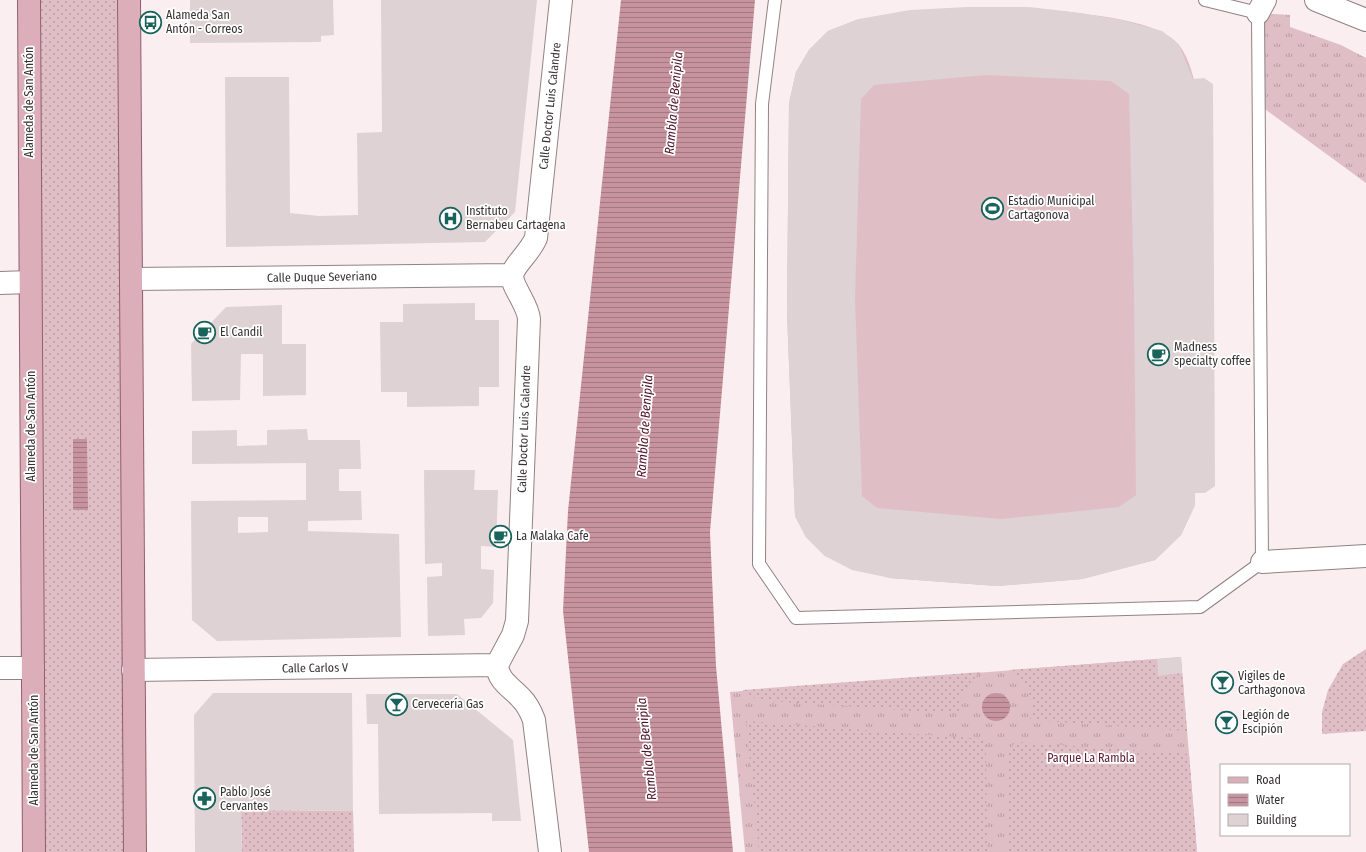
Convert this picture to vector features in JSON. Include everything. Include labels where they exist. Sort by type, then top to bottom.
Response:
[{"type":"main road","name":"Alameda de San Antón","points":[[29,0],[34,852]]},
{"type":"main road","points":[[129,0],[135,852]]},
{"type":"street","name":"Calle Doctor Luis Calandre","points":[[497,665],[513,636],[516,622],[529,319],[526,304],[514,284],[512,275],[529,252],[536,238],[561,0]]},
{"type":"street","points":[[1316,0],[1366,20]]},
{"type":"street","name":"Calle Duque Severiano","points":[[131,279],[512,275]]},
{"type":"street","points":[[0,283],[30,282]]},
{"type":"street","points":[[1262,562],[1366,556]]},
{"type":"street","points":[[497,665],[501,678],[522,698],[529,708],[534,720],[550,852]]},
{"type":"street","name":"Calle Carlos V","points":[[133,670],[497,665]]},
{"type":"street","points":[[0,668],[33,668]]},
{"type":"lane","points":[[774,0],[762,104],[759,564],[796,618],[1200,607],[1262,562],[1259,4],[1205,0]]},
{"type":"green space","points":[[29,0],[129,0],[135,852],[34,852]]},
{"type":"green space","name":"Estadio Municipal Cartagonova","points":[[1064,11],[1125,20],[1157,30],[1179,45],[1189,63],[1193,77],[1198,96],[1195,505],[1181,535],[1155,560],[1082,579],[997,586],[890,578],[825,556],[806,537],[795,516],[787,313],[789,103],[796,72],[809,50],[828,31],[859,19]]},
{"type":"green space","points":[[1258,13],[1290,15],[1290,27],[1341,45],[1366,58],[1366,183],[1258,104]]},
{"type":"green space","points":[[1366,649],[1366,731],[1322,734],[1322,712],[1328,690],[1343,664]]},
{"type":"green space","name":"Parque La Rambla","points":[[1181,657],[1197,852],[745,852],[730,692]]},
{"type":"green space","points":[[1157,659],[1158,676],[1182,673],[1187,731],[1030,720],[1032,703],[1028,692],[1009,670]]},
{"type":"green space","points":[[981,672],[971,681],[964,691],[960,701],[961,714],[768,701],[743,695],[743,690]]},
{"type":"green space","points":[[746,721],[983,739],[986,744],[987,852],[759,852]]},
{"type":"green space","points":[[1019,742],[1189,754],[1197,852],[1009,852],[1008,753],[1014,744]]},
{"type":"green space","points":[[241,810],[353,811],[354,852],[242,852]]},
{"type":"water","name":"Rambla de Benipila","points":[[621,0],[755,0],[710,532],[716,666],[733,852],[589,852],[563,611],[568,511]]},
{"type":"water","points":[[73,439],[87,439],[88,510],[73,510]]},
{"type":"water","points":[[996,693],[1006,697],[1010,707],[1006,717],[996,721],[986,717],[982,707],[986,697]]},
{"type":"building","points":[[190,0],[333,0],[334,35],[321,36],[321,42],[190,43]]},
{"type":"building","points":[[381,0],[537,0],[515,212],[485,242],[226,247],[225,77],[289,77],[290,213],[319,216],[358,215],[357,133],[382,132]]},
{"type":"building","points":[[967,7],[1029,7],[1117,19],[1162,31],[1179,45],[1193,79],[1204,78],[1213,84],[1215,486],[1205,493],[1195,493],[1195,505],[1181,535],[1155,560],[1082,579],[997,586],[890,578],[852,570],[825,556],[806,537],[795,516],[787,313],[789,103],[796,72],[809,50],[828,31],[859,19],[910,10]],"holes":[[[987,75],[1111,81],[1129,94],[1134,294],[1136,495],[1119,507],[1001,519],[877,508],[862,496],[855,298],[861,99],[874,85]]]},
{"type":"building","points":[[475,303],[475,320],[499,320],[499,387],[479,387],[479,406],[407,407],[407,392],[381,392],[380,322],[403,322],[403,304]]},
{"type":"building","points":[[282,305],[282,344],[306,344],[306,395],[263,396],[263,354],[241,354],[240,400],[192,401],[191,344],[226,307]]},
{"type":"building","points":[[307,429],[308,440],[360,440],[361,469],[339,469],[339,491],[361,491],[362,520],[308,521],[308,531],[399,534],[401,637],[217,641],[192,620],[191,501],[306,500],[306,463],[192,464],[192,431],[237,430],[237,446],[267,445],[267,430]],"holes":[[[238,517],[268,517],[268,532],[238,533]]]},
{"type":"building","points":[[424,470],[475,470],[474,490],[498,490],[496,547],[481,546],[481,569],[494,570],[493,603],[481,618],[464,619],[465,635],[428,636],[427,577],[442,576],[442,563],[425,564]]},
{"type":"building","points":[[1181,657],[1182,673],[1158,676],[1157,659]]},
{"type":"building","points":[[213,693],[352,693],[353,811],[241,810],[242,852],[195,852],[194,715]]},
{"type":"building","points":[[366,694],[457,694],[513,740],[521,821],[492,821],[492,813],[379,814],[378,724],[367,724]]},
{"type":"place","name":"Alameda San Antón - Correos","points":[[151,22]]},
{"type":"place","name":"Estadio Municipal Cartagonova","points":[[993,208]]},
{"type":"place","name":"Instituto Bernabeu Cartagena","points":[[451,218]]},
{"type":"place","name":"El Candil","points":[[204,332]]},
{"type":"place","name":"Madness specialty coffee","points":[[1158,354]]},
{"type":"place","name":"La Malaka Cafe","points":[[500,536]]},
{"type":"place","name":"Vigiles de Carthagonova","points":[[1222,683]]},
{"type":"place","name":"Cervecería Gas","points":[[396,704]]},
{"type":"place","name":"Legión de Escipión","points":[[1226,722]]},
{"type":"place","name":"Pablo José Cervantes","points":[[205,799]]}]
